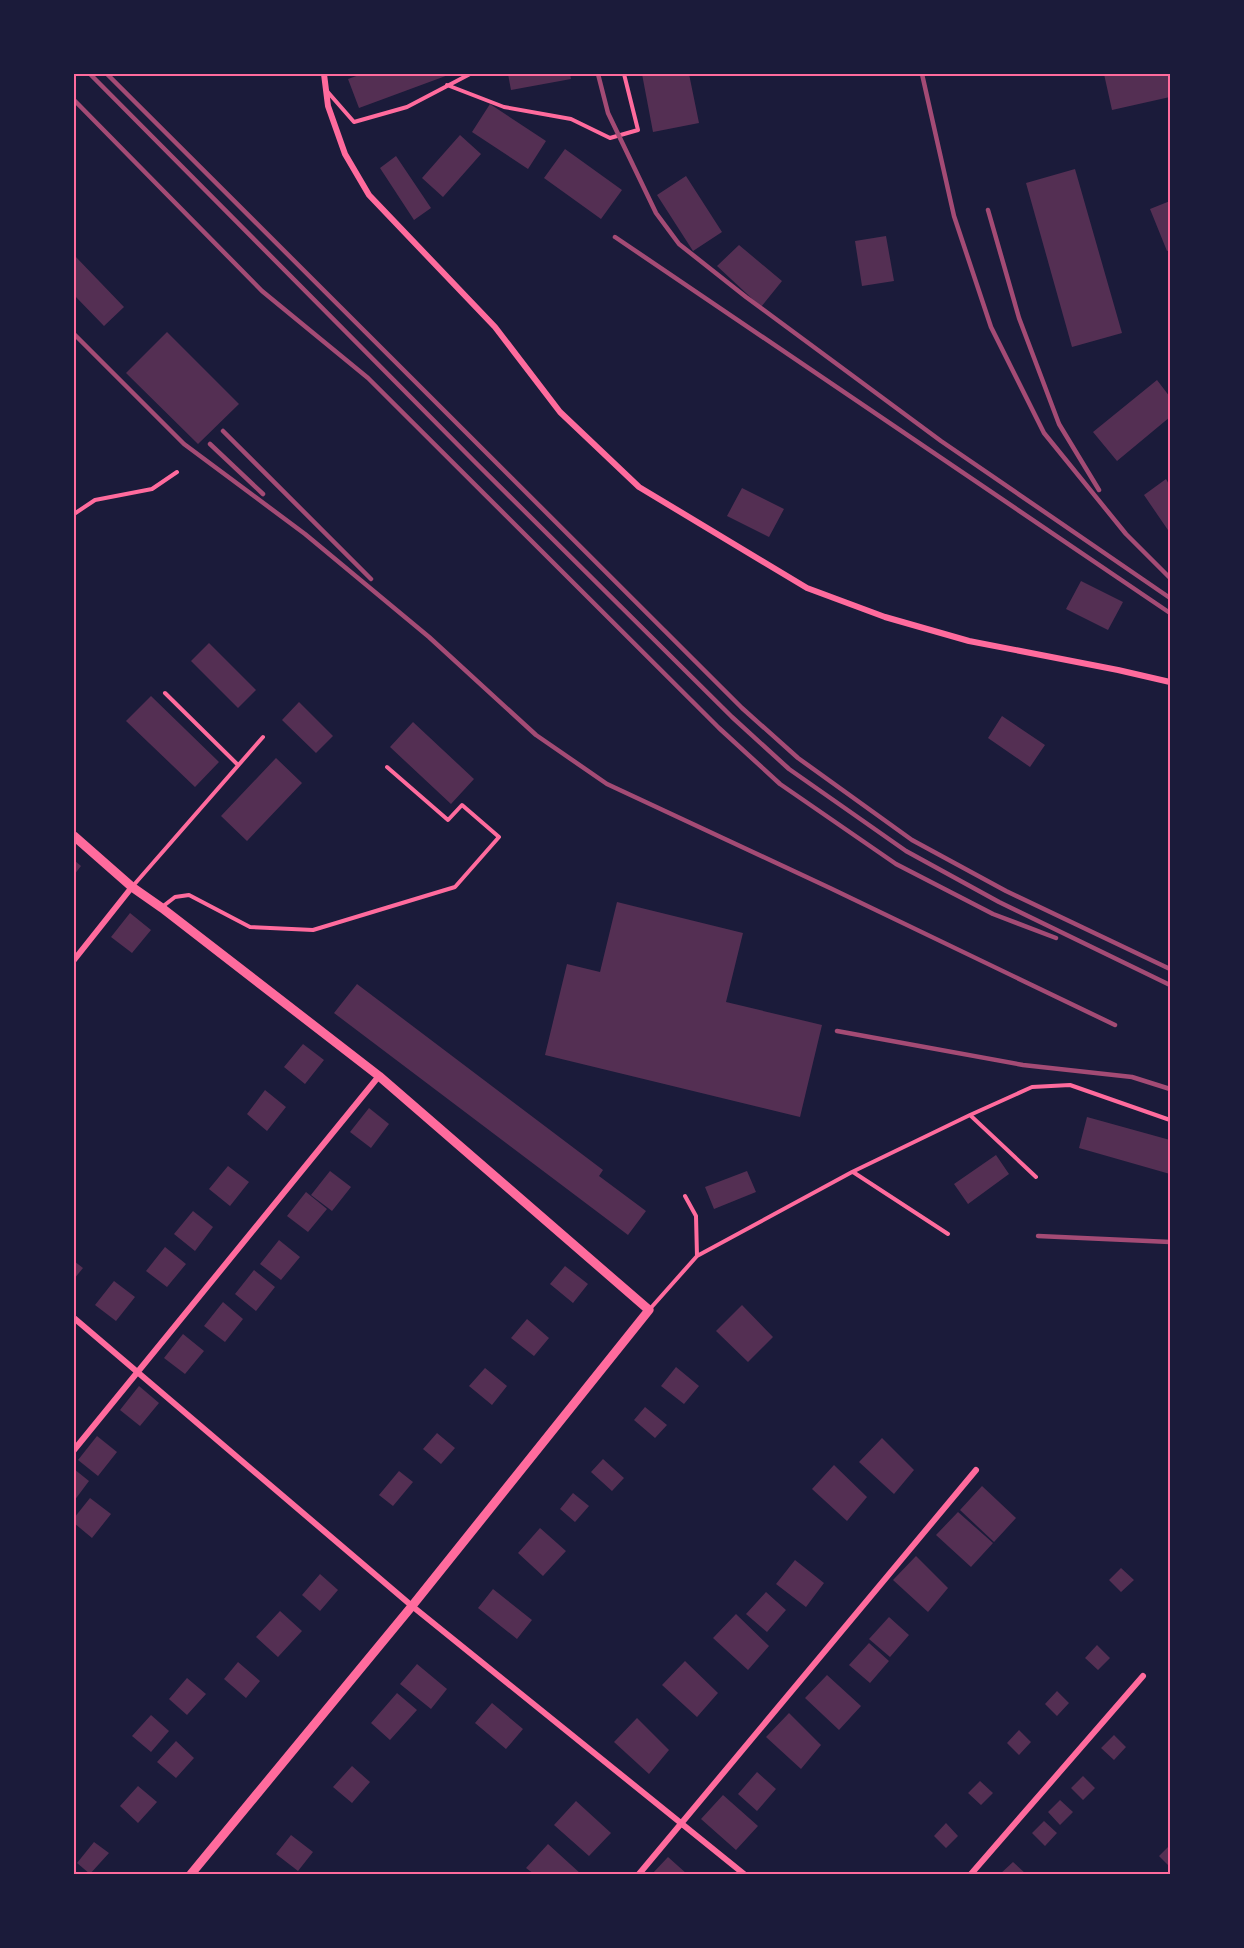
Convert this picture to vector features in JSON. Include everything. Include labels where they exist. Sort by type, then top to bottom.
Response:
[{"type":"street","points":[[324,74],[328,106],[345,154],[369,195],[495,327],[560,412],[639,487],[807,588],[874,613],[969,641],[1170,682]]},
{"type":"street","points":[[74,836],[132,887],[379,1076],[649,1310],[191,1875]]},
{"type":"street","points":[[74,960],[132,887]]},
{"type":"street","points":[[74,1450],[136,1371],[379,1076]]},
{"type":"street","points":[[74,1318],[411,1606],[744,1875]]},
{"type":"street","points":[[639,1875],[976,1470]]},
{"type":"street","points":[[971,1875],[1143,1676]]},
{"type":"lane","points":[[326,90],[354,122],[407,107],[470,74]]},
{"type":"lane","points":[[447,85],[504,107],[571,119],[610,138],[638,130],[624,74]]},
{"type":"lane","points":[[74,514],[95,500],[152,489],[177,472]]},
{"type":"lane","points":[[165,693],[238,765]]},
{"type":"lane","points":[[132,887],[263,737]]},
{"type":"lane","points":[[162,908],[175,897],[189,895],[250,927],[313,930],[455,887],[499,837],[462,805],[448,820],[387,767]]},
{"type":"lane","points":[[649,1310],[697,1257],[852,1172],[1032,1087],[1070,1085],[1170,1120]]},
{"type":"lane","points":[[970,1115],[1036,1177]]},
{"type":"lane","points":[[852,1172],[948,1234]]},
{"type":"lane","points":[[685,1196],[696,1216],[697,1257]]},
{"type":"building","points":[[362,74],[451,74],[359,108],[348,79]]},
{"type":"building","points":[[508,74],[570,74],[571,79],[511,90]]},
{"type":"building","points":[[642,74],[689,74],[699,123],[653,132]]},
{"type":"building","points":[[1104,74],[1170,74],[1170,97],[1112,110]]},
{"type":"building","points":[[490,104],[546,141],[528,169],[472,132]]},
{"type":"building","points":[[460,135],[481,154],[443,197],[422,178]]},
{"type":"building","points":[[565,149],[622,190],[601,219],[544,178]]},
{"type":"building","points":[[396,156],[431,208],[414,220],[380,168]]},
{"type":"building","points":[[1075,169],[1122,333],[1072,347],[1026,183]]},
{"type":"building","points":[[686,176],[722,232],[693,251],[657,195]]},
{"type":"building","points":[[1170,201],[1170,250],[1167,251],[1150,209]]},
{"type":"building","points":[[886,236],[894,281],[862,286],[855,241]]},
{"type":"building","points":[[739,245],[782,281],[761,307],[717,266]]},
{"type":"building","points":[[74,255],[124,307],[104,326],[74,295]]},
{"type":"building","points":[[167,332],[239,404],[198,444],[126,373]]},
{"type":"building","points":[[1157,380],[1170,397],[1170,417],[1117,461],[1093,432]]},
{"type":"building","points":[[1166,479],[1170,486],[1170,533],[1144,495]]},
{"type":"building","points":[[742,488],[784,509],[769,537],[727,516]]},
{"type":"building","points":[[1081,581],[1123,602],[1108,630],[1066,609]]},
{"type":"building","points":[[209,643],[256,690],[238,708],[191,661]]},
{"type":"building","points":[[151,696],[219,762],[195,787],[126,721]]},
{"type":"building","points":[[299,702],[333,736],[316,753],[282,720]]},
{"type":"building","points":[[1002,716],[1045,745],[1030,767],[988,738]]},
{"type":"building","points":[[413,722],[474,779],[451,804],[390,747]]},
{"type":"building","points":[[276,758],[302,783],[247,841],[221,816]]},
{"type":"building","points":[[74,860],[81,866],[74,875]]},
{"type":"building","points":[[617,902],[743,933],[726,1002],[822,1025],[800,1117],[545,1055],[567,964],[600,972]]},
{"type":"building","points":[[130,913],[151,930],[132,953],[111,937]]},
{"type":"building","points":[[357,984],[603,1170],[599,1176],[646,1211],[628,1235],[334,1013]]},
{"type":"building","points":[[303,1044],[324,1060],[305,1084],[284,1067]]},
{"type":"building","points":[[265,1090],[286,1107],[267,1131],[247,1114]]},
{"type":"building","points":[[369,1108],[389,1124],[371,1148],[350,1132]]},
{"type":"building","points":[[1087,1117],[1170,1140],[1170,1174],[1079,1148]]},
{"type":"building","points":[[996,1155],[1009,1174],[968,1204],[954,1184]]},
{"type":"building","points":[[228,1166],[249,1182],[230,1206],[209,1189]]},
{"type":"building","points":[[330,1171],[351,1187],[332,1211],[311,1195]]},
{"type":"building","points":[[747,1171],[756,1192],[714,1209],[705,1187]]},
{"type":"building","points":[[306,1192],[327,1209],[308,1232],[287,1216]]},
{"type":"building","points":[[193,1211],[213,1227],[195,1251],[174,1234]]},
{"type":"building","points":[[279,1240],[300,1257],[281,1280],[260,1264]]},
{"type":"building","points":[[165,1247],[186,1264],[167,1287],[146,1271]]},
{"type":"building","points":[[74,1261],[83,1268],[74,1279]]},
{"type":"building","points":[[565,1266],[588,1284],[573,1303],[550,1284]]},
{"type":"building","points":[[254,1270],[275,1287],[256,1311],[235,1294]]},
{"type":"building","points":[[114,1281],[135,1297],[116,1321],[95,1305]]},
{"type":"building","points":[[223,1302],[243,1319],[225,1342],[204,1326]]},
{"type":"building","points":[[742,1305],[773,1337],[748,1362],[716,1331]]},
{"type":"building","points":[[527,1319],[549,1338],[534,1356],[511,1338]]},
{"type":"building","points":[[183,1334],[204,1351],[185,1374],[164,1358]]},
{"type":"building","points":[[676,1367],[699,1386],[684,1404],[661,1386]]},
{"type":"building","points":[[485,1368],[507,1386],[492,1405],[469,1386]]},
{"type":"building","points":[[139,1386],[159,1403],[140,1426],[120,1410]]},
{"type":"building","points":[[645,1407],[667,1425],[655,1438],[634,1420]]},
{"type":"building","points":[[437,1433],[455,1448],[441,1464],[423,1449]]},
{"type":"building","points":[[97,1436],[117,1452],[98,1476],[78,1460]]},
{"type":"building","points":[[882,1438],[914,1470],[894,1494],[859,1462]]},
{"type":"building","points":[[603,1459],[624,1478],[612,1491],[591,1472]]},
{"type":"building","points":[[834,1465],[867,1497],[847,1521],[812,1489]]},
{"type":"building","points":[[74,1469],[89,1481],[74,1501]]},
{"type":"building","points":[[399,1471],[413,1482],[393,1506],[379,1495]]},
{"type":"building","points":[[982,1486],[1016,1518],[994,1542],[960,1510]]},
{"type":"building","points":[[573,1493],[589,1506],[575,1522],[560,1509]]},
{"type":"building","points":[[90,1498],[111,1514],[92,1538],[74,1523],[74,1518]]},
{"type":"building","points":[[958,1512],[993,1543],[971,1567],[936,1535]]},
{"type":"building","points":[[540,1528],[566,1551],[543,1576],[518,1553]]},
{"type":"building","points":[[916,1556],[948,1588],[928,1612],[893,1580]]},
{"type":"building","points":[[795,1560],[824,1583],[806,1607],[776,1584]]},
{"type":"building","points":[[1121,1568],[1134,1580],[1121,1592],[1109,1580]]},
{"type":"building","points":[[320,1574],[338,1590],[320,1611],[302,1595]]},
{"type":"building","points":[[493,1589],[532,1620],[517,1639],[478,1608]]},
{"type":"building","points":[[766,1592],[786,1610],[767,1632],[746,1614]]},
{"type":"building","points":[[280,1611],[302,1631],[278,1657],[256,1637]]},
{"type":"building","points":[[736,1614],[769,1646],[748,1670],[713,1638]]},
{"type":"building","points":[[889,1617],[909,1635],[890,1657],[869,1639]]},
{"type":"building","points":[[869,1643],[889,1661],[870,1683],[849,1665]]},
{"type":"building","points":[[1097,1645],[1110,1658],[1098,1670],[1085,1658]]},
{"type":"building","points":[[685,1661],[718,1693],[697,1717],[662,1685]]},
{"type":"building","points":[[238,1662],[260,1681],[246,1698],[224,1679]]},
{"type":"building","points":[[417,1664],[447,1689],[431,1709],[400,1684]]},
{"type":"building","points":[[827,1675],[861,1706],[839,1730],[805,1698]]},
{"type":"building","points":[[187,1678],[206,1694],[187,1715],[169,1699]]},
{"type":"building","points":[[1057,1691],[1069,1703],[1057,1716],[1045,1704]]},
{"type":"building","points":[[397,1693],[417,1710],[390,1740],[371,1723]]},
{"type":"building","points":[[492,1703],[523,1729],[506,1749],[475,1723]]},
{"type":"building","points":[[789,1713],[821,1745],[801,1769],[766,1737]]},
{"type":"building","points":[[151,1715],[169,1731],[151,1752],[132,1736]]},
{"type":"building","points":[[637,1718],[669,1750],[649,1774],[614,1742]]},
{"type":"building","points":[[1019,1730],[1031,1742],[1019,1755],[1007,1743]]},
{"type":"building","points":[[1114,1735],[1126,1747],[1114,1760],[1101,1748]]},
{"type":"building","points":[[176,1741],[194,1758],[176,1778],[157,1762]]},
{"type":"building","points":[[352,1766],[370,1782],[352,1803],[333,1787]]},
{"type":"building","points":[[757,1772],[776,1789],[757,1811],[738,1794]]},
{"type":"building","points":[[1083,1776],[1095,1788],[1083,1800],[1071,1788]]},
{"type":"building","points":[[980,1781],[993,1793],[981,1805],[968,1793]]},
{"type":"building","points":[[138,1786],[157,1802],[138,1823],[120,1806]]},
{"type":"building","points":[[723,1795],[758,1826],[736,1850],[701,1819]]},
{"type":"building","points":[[1060,1800],[1073,1812],[1060,1825],[1048,1812]]},
{"type":"building","points":[[576,1801],[611,1833],[589,1856],[554,1825]]},
{"type":"building","points":[[1044,1821],[1057,1833],[1045,1846],[1032,1833]]},
{"type":"building","points":[[946,1823],[958,1836],[946,1848],[934,1836]]},
{"type":"building","points":[[291,1835],[313,1852],[298,1871],[276,1854]]},
{"type":"building","points":[[94,1842],[109,1853],[90,1874],[77,1863]]},
{"type":"building","points":[[548,1844],[581,1874],[534,1874],[526,1868]]},
{"type":"building","points":[[1170,1845],[1170,1867],[1159,1856]]},
{"type":"building","points":[[668,1857],[687,1874],[652,1874]]},
{"type":"building","points":[[1013,1862],[1026,1874],[1000,1874]]},
{"type":"railway","points":[[90,74],[475,462],[732,717],[789,769],[906,851],[999,902],[1170,985]]},
{"type":"railway","points":[[107,74],[742,708],[798,758],[912,840],[1006,891],[1170,969]]},
{"type":"railway","points":[[598,74],[608,113],[656,213],[679,244],[746,297],[941,441],[1170,598]]},
{"type":"railway","points":[[922,74],[954,216],[991,327],[1044,433],[1126,534],[1170,578]]},
{"type":"railway","points":[[74,100],[262,291],[368,378],[719,728],[780,784],[896,864],[993,914],[1056,938]]},
{"type":"railway","points":[[988,210],[1019,318],[1059,424],[1099,490]]},
{"type":"railway","points":[[615,237],[1170,613]]},
{"type":"railway","points":[[74,334],[184,444],[305,534],[429,637],[536,735],[607,784],[1115,1025]]},
{"type":"railway","points":[[223,431],[371,579]]},
{"type":"railway","points":[[210,444],[263,494]]},
{"type":"railway","points":[[837,1031],[1023,1065],[1132,1077],[1170,1089]]},
{"type":"railway","points":[[1038,1236],[1170,1242]]}]
